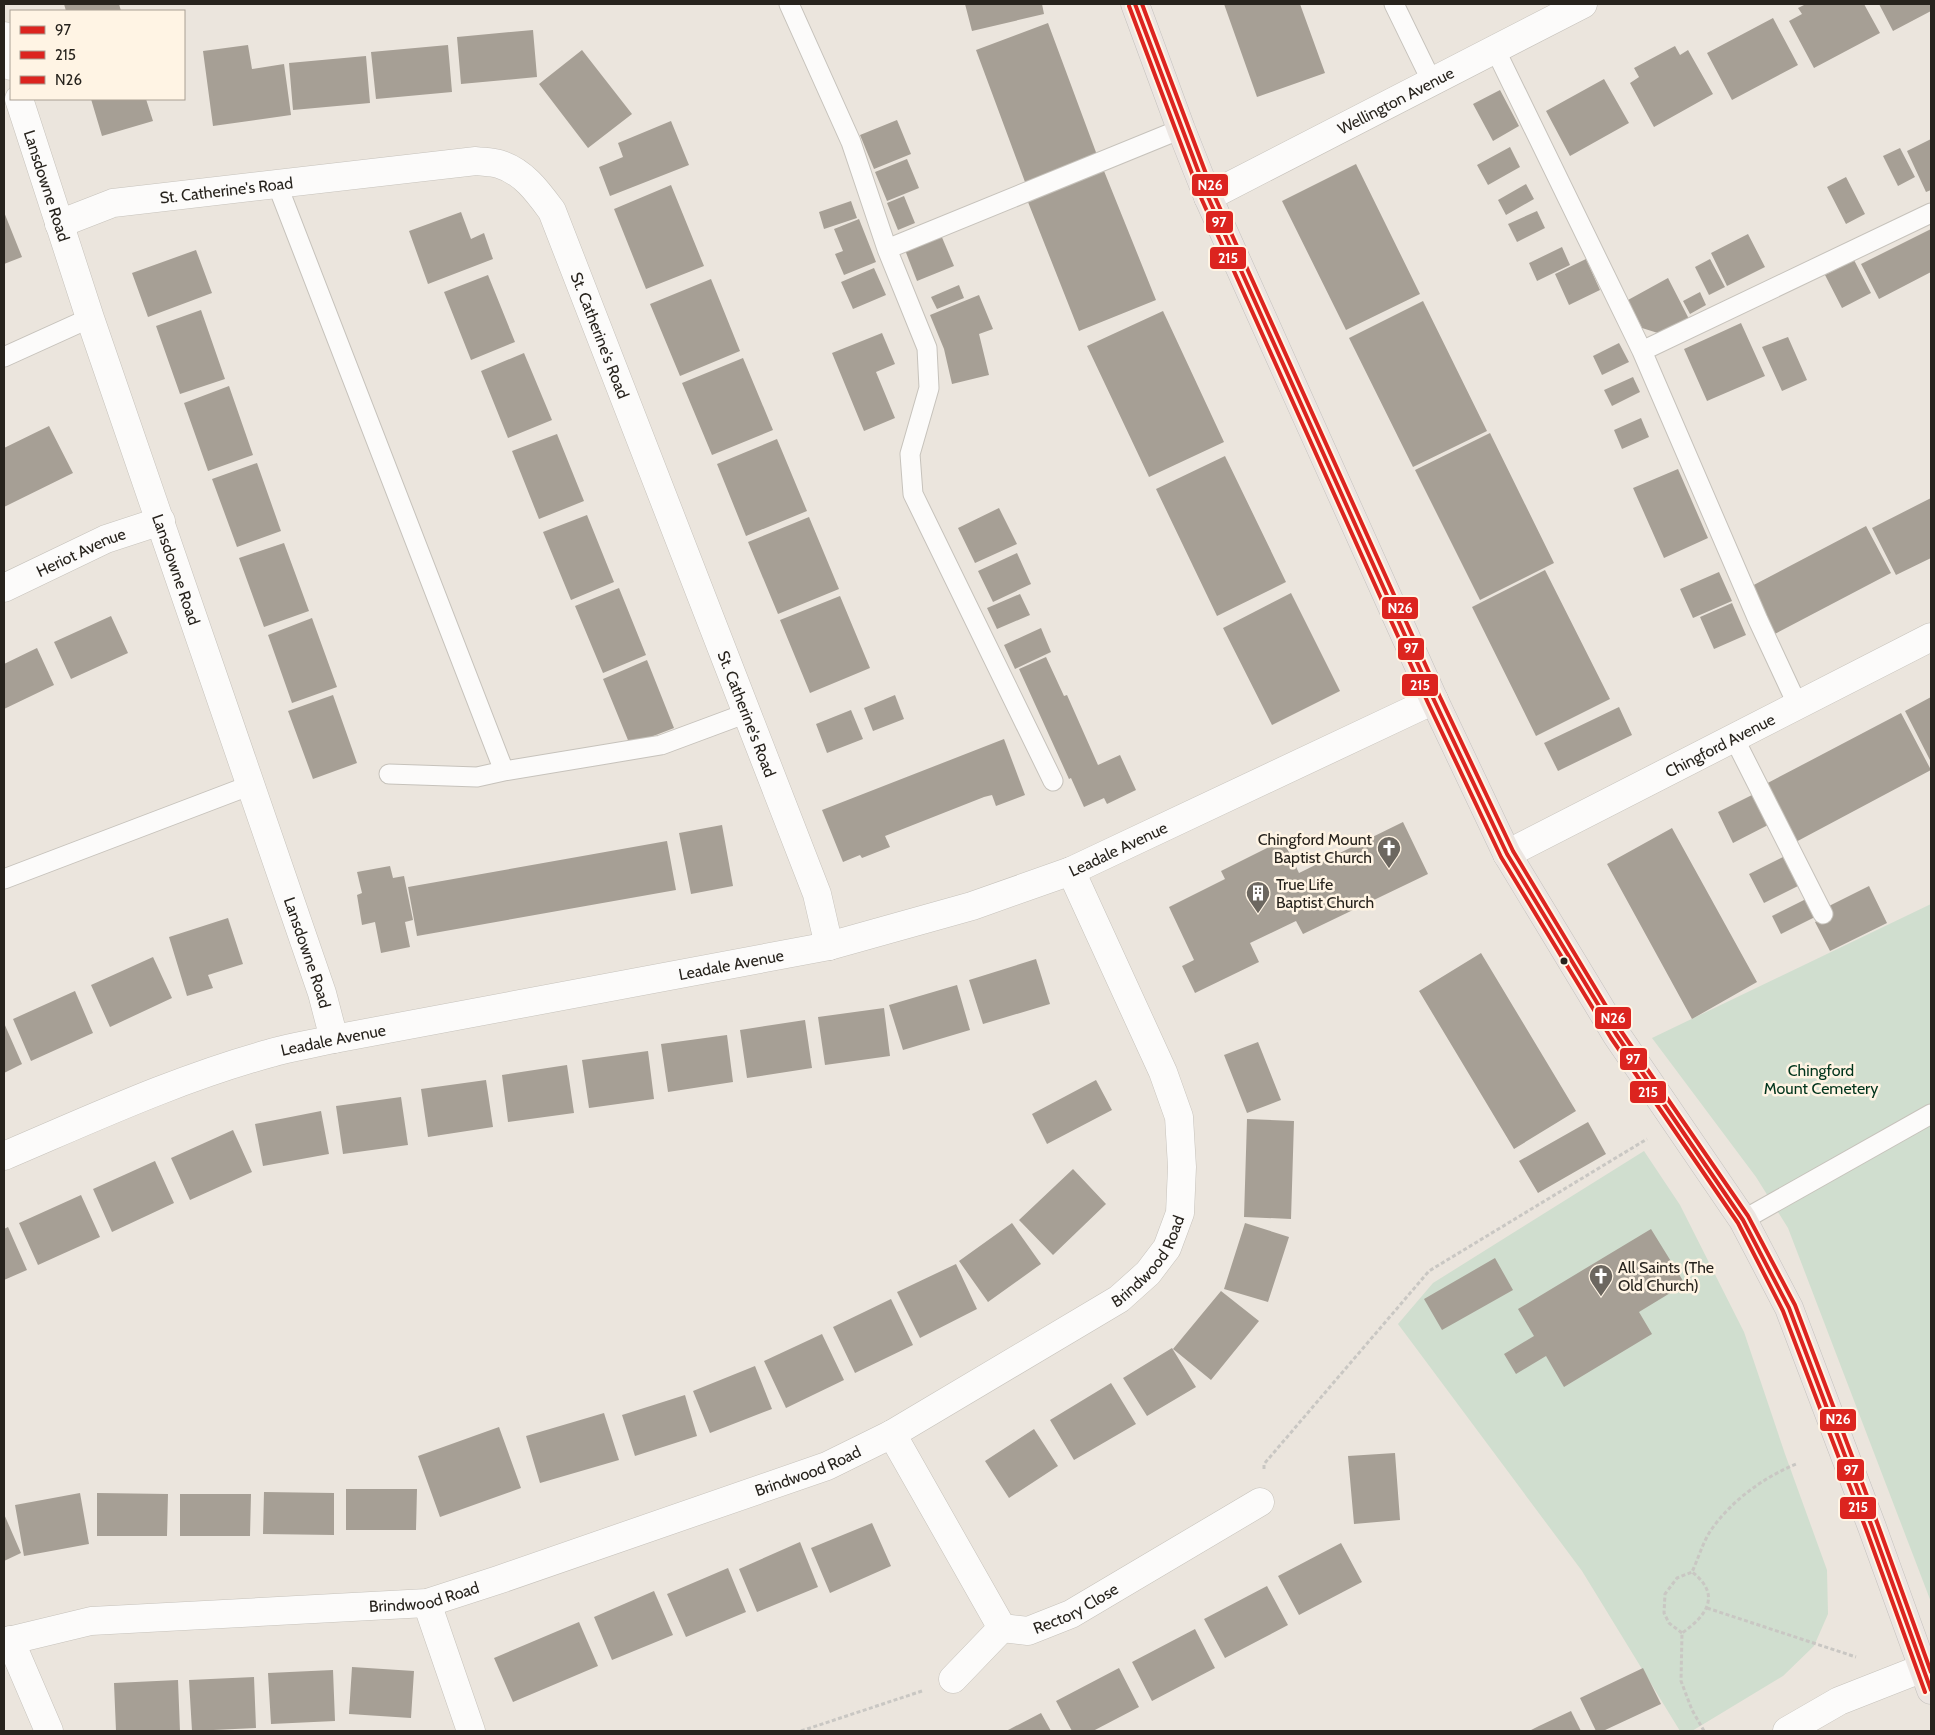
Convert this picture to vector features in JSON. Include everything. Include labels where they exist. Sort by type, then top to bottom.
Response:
[{"type":"main road","points":[[1136,4],[1181,130],[1208,197],[1434,700],[1506,854],[1616,1034],[1743,1220],[1789,1308],[1927,1679]]},
{"type":"street","name":"Wellington Avenue","points":[[1208,197],[1583,4]]},
{"type":"street","points":[[4,36],[10,62]]},
{"type":"street","name":"Lansdowne Road","points":[[15,111],[59,224],[322,993],[334,1039]]},
{"type":"street","name":"St. Catherine's Road","points":[[59,224],[113,203],[476,161],[499,164],[520,174],[536,190],[552,211],[817,894],[829,946]]},
{"type":"street","name":"Heriot Avenue","points":[[4,588],[106,539],[160,520]]},
{"type":"street","name":"Chingford Avenue","points":[[1506,854],[1931,637]]},
{"type":"street","name":"Leadale Avenue","points":[[4,1156],[129,1103],[226,1066],[272,1053],[334,1039],[829,946],[972,906],[1071,871],[1434,700]]},
{"type":"street","name":"Brindwood Road","points":[[7,1641],[91,1621],[427,1603],[827,1466],[892,1434],[1119,1299],[1148,1273],[1167,1248],[1180,1213],[1182,1167],[1179,1117],[1163,1072],[1071,871]]},
{"type":"street","points":[[892,1434],[1002,1628],[953,1679]]},
{"type":"street","name":"Rectory Close","points":[[1002,1628],[1028,1631],[1071,1614],[1260,1502]]},
{"type":"street","points":[[427,1603],[471,1731]]},
{"type":"street","points":[[7,1641],[48,1731]]},
{"type":"street","points":[[1787,1731],[1839,1701],[1927,1679]]},
{"type":"lane","points":[[789,4],[851,142],[887,249],[926,348],[929,388],[910,454],[913,494],[1053,781]]},
{"type":"lane","points":[[1394,4],[1432,82]]},
{"type":"lane","points":[[1495,49],[1642,350],[1754,611],[1798,706]]},
{"type":"lane","points":[[887,249],[1181,130]]},
{"type":"lane","points":[[277,184],[504,771]]},
{"type":"lane","points":[[1642,350],[1931,213]]},
{"type":"lane","points":[[4,357],[90,318]]},
{"type":"lane","points":[[389,774],[477,777],[661,745],[746,713]]},
{"type":"lane","points":[[1734,738],[1823,914]]},
{"type":"lane","points":[[4,878],[251,785]]},
{"type":"lane","points":[[1743,1220],[1931,1114]]},
{"type":"path","points":[[1260,1502],[1264,1464],[1429,1272],[1676,1121]]},
{"type":"path","points":[[1682,1632],[1668,1623],[1664,1613],[1665,1594],[1677,1578],[1692,1572],[1710,1530],[1740,1498],[1776,1473],[1796,1464]]},
{"type":"path","points":[[1682,1632],[1697,1622],[1707,1608],[1709,1593],[1702,1580],[1692,1572]]},
{"type":"path","points":[[1707,1608],[1817,1644]]},
{"type":"path","points":[[1682,1632],[1681,1681],[1692,1710],[1704,1731]]},
{"type":"path","points":[[801,1731],[914,1694],[953,1679]]},
{"type":"green space","name":"Chingford Mount Cemetery","points":[[1931,904],[1931,1602],[1788,1228],[1756,1177],[1652,1038]]},
{"type":"green space","points":[[1644,1151],[1680,1205],[1744,1332],[1827,1570],[1828,1614],[1814,1646],[1783,1676],[1692,1731],[1680,1731],[1582,1571],[1398,1324],[1433,1283]]},
{"type":"building","points":[[64,4],[119,4],[121,10],[66,10]]},
{"type":"building","points":[[965,4],[1042,4],[1044,14],[972,31]]},
{"type":"building","points":[[1224,4],[1300,4],[1325,73],[1257,97]]},
{"type":"building","points":[[1806,4],[1864,4],[1880,33],[1814,68],[1789,21],[1802,14],[1798,8]]},
{"type":"building","points":[[1879,4],[1931,4],[1931,11],[1893,31]]},
{"type":"building","points":[[1773,18],[1798,65],[1732,100],[1707,53]]},
{"type":"building","points":[[1048,23],[1097,155],[1025,182],[976,50]]},
{"type":"building","points":[[533,30],[537,77],[461,84],[457,37]]},
{"type":"building","points":[[248,45],[252,69],[284,64],[291,115],[213,126],[203,51]]},
{"type":"building","points":[[448,45],[452,92],[376,99],[371,52]]},
{"type":"building","points":[[1675,46],[1680,55],[1688,50],[1713,94],[1654,127],[1630,83],[1639,77],[1634,68]]},
{"type":"building","points":[[582,50],[632,114],[588,148],[539,84]]},
{"type":"building","points":[[366,56],[370,103],[293,110],[289,63]]},
{"type":"building","points":[[1604,79],[1629,123],[1570,156],[1546,111]]},
{"type":"building","points":[[1500,90],[1519,126],[1493,141],[1473,104]]},
{"type":"building","points":[[91,100],[146,100],[153,121],[102,136]]},
{"type":"building","points":[[897,120],[911,154],[874,169],[860,135]]},
{"type":"building","points":[[671,121],[689,165],[610,196],[599,167],[623,157],[618,143]]},
{"type":"building","points":[[1931,139],[1931,190],[1926,192],[1907,151]]},
{"type":"building","points":[[1510,147],[1520,167],[1488,185],[1477,165]]},
{"type":"building","points":[[1900,148],[1915,177],[1898,186],[1883,156]]},
{"type":"building","points":[[907,159],[919,188],[887,201],[875,172]]},
{"type":"building","points":[[1356,164],[1420,294],[1346,330],[1282,201]]},
{"type":"building","points":[[1102,166],[1156,300],[1079,331],[1026,197]]},
{"type":"building","points":[[1846,177],[1865,214],[1846,224],[1827,187]]},
{"type":"building","points":[[1526,184],[1534,199],[1506,215],[1498,200]]},
{"type":"building","points":[[671,185],[704,266],[646,289],[614,209]]},
{"type":"building","points":[[904,196],[915,223],[898,230],[887,203]]},
{"type":"building","points":[[851,201],[857,218],[824,229],[819,212]]},
{"type":"building","points":[[1537,211],[1545,228],[1517,242],[1508,224]]},
{"type":"building","points":[[4,212],[22,257],[4,264]]},
{"type":"building","points":[[461,212],[471,239],[484,233],[493,259],[428,284],[409,231]]},
{"type":"building","points":[[859,219],[876,262],[844,275],[835,254],[843,251],[834,229]]},
{"type":"building","points":[[1931,229],[1931,272],[1879,299],[1861,264]]},
{"type":"building","points":[[1748,234],[1765,267],[1727,286],[1711,253]]},
{"type":"building","points":[[941,235],[954,266],[917,281],[905,250]]},
{"type":"building","points":[[1562,247],[1570,265],[1537,281],[1529,263]]},
{"type":"building","points":[[196,250],[212,293],[148,317],[132,273]]},
{"type":"building","points":[[1586,259],[1600,290],[1569,305],[1555,274]]},
{"type":"building","points":[[1710,259],[1725,287],[1709,295],[1695,267]]},
{"type":"building","points":[[1854,260],[1871,293],[1842,308],[1825,275]]},
{"type":"building","points":[[874,268],[886,295],[853,309],[841,282]]},
{"type":"building","points":[[488,275],[515,342],[471,360],[444,292]]},
{"type":"building","points":[[1668,278],[1689,319],[1661,334],[1642,328],[1628,300]]},
{"type":"building","points":[[711,279],[740,351],[680,376],[650,304]]},
{"type":"building","points":[[959,285],[964,298],[937,309],[931,297]]},
{"type":"building","points":[[1700,292],[1706,305],[1690,314],[1683,301]]},
{"type":"building","points":[[979,295],[993,329],[979,334],[989,375],[952,384],[944,349],[930,315]]},
{"type":"building","points":[[1423,301],[1487,431],[1413,467],[1349,338]]},
{"type":"building","points":[[201,310],[225,379],[180,394],[156,326]]},
{"type":"building","points":[[1163,311],[1224,442],[1149,477],[1087,346]]},
{"type":"building","points":[[1741,323],[1765,376],[1707,401],[1684,349]]},
{"type":"building","points":[[882,333],[895,364],[876,372],[895,418],[864,431],[832,353]]},
{"type":"building","points":[[1788,337],[1807,380],[1782,391],[1762,347]]},
{"type":"building","points":[[1619,343],[1629,362],[1602,375],[1593,356]]},
{"type":"building","points":[[524,353],[552,420],[508,438],[481,371]]},
{"type":"building","points":[[743,358],[773,430],[712,455],[682,383]]},
{"type":"building","points":[[1633,377],[1640,392],[1612,406],[1604,390]]},
{"type":"building","points":[[229,386],[253,455],[208,471],[184,403]]},
{"type":"building","points":[[1641,418],[1649,437],[1622,449],[1614,430]]},
{"type":"building","points":[[49,426],[73,473],[4,507],[4,448]]},
{"type":"building","points":[[1490,433],[1554,563],[1480,600],[1415,470]]},
{"type":"building","points":[[557,434],[584,501],[539,519],[512,451]]},
{"type":"building","points":[[777,439],[807,511],[746,536],[717,464]]},
{"type":"building","points":[[1225,456],[1286,582],[1217,616],[1156,489]]},
{"type":"building","points":[[257,463],[281,531],[237,547],[212,479]]},
{"type":"building","points":[[1678,469],[1708,538],[1664,558],[1633,488]]},
{"type":"building","points":[[1931,498],[1931,558],[1896,575],[1872,528]]},
{"type":"building","points":[[999,508],[1017,544],[975,563],[958,528]]},
{"type":"building","points":[[587,515],[614,582],[571,600],[543,532]]},
{"type":"building","points":[[809,517],[839,589],[778,614],[748,542]]},
{"type":"building","points":[[1866,526],[1891,573],[1773,635],[1748,588]]},
{"type":"building","points":[[284,543],[309,611],[264,627],[239,558]]},
{"type":"building","points":[[1017,553],[1031,584],[993,602],[978,571]]},
{"type":"building","points":[[1545,570],[1610,699],[1536,736],[1472,607]]},
{"type":"building","points":[[1719,572],[1732,601],[1693,618],[1680,589]]},
{"type":"building","points":[[619,588],[646,655],[603,673],[575,606]]},
{"type":"building","points":[[1291,593],[1340,691],[1272,725],[1223,628]]},
{"type":"building","points":[[1020,594],[1030,615],[997,629],[987,608]]},
{"type":"building","points":[[840,596],[870,668],[810,693],[780,620]]},
{"type":"building","points":[[1732,603],[1746,635],[1714,649],[1700,617]]},
{"type":"building","points":[[111,616],[128,653],[71,679],[54,642]]},
{"type":"building","points":[[312,618],[337,687],[292,703],[268,635]]},
{"type":"building","points":[[1041,628],[1051,652],[1015,669],[1004,645]]},
{"type":"building","points":[[37,648],[54,685],[4,709],[4,664]]},
{"type":"building","points":[[1046,657],[1064,696],[1067,695],[1098,765],[1120,755],[1136,790],[1107,804],[1104,798],[1084,807],[1071,778],[1069,779],[1019,669]]},
{"type":"building","points":[[647,660],[674,728],[630,745],[603,679]]},
{"type":"building","points":[[333,695],[357,763],[313,779],[288,711]]},
{"type":"building","points":[[895,695],[904,719],[873,731],[864,708]]},
{"type":"building","points":[[1931,697],[1931,762],[1905,711]]},
{"type":"building","points":[[1619,707],[1632,735],[1558,771],[1544,743]]},
{"type":"building","points":[[851,710],[863,739],[827,753],[816,724]]},
{"type":"building","points":[[1901,713],[1931,770],[1792,844],[1762,786]]},
{"type":"building","points":[[1004,739],[1025,795],[996,806],[992,795],[984,797],[885,836],[890,847],[862,858],[860,855],[843,862],[822,810]]},
{"type":"building","points":[[1752,795],[1768,825],[1733,843],[1718,812]]},
{"type":"building","name":"True Life Baptist Church","points":[[1403,822],[1428,874],[1303,934],[1296,921],[1250,943],[1259,962],[1195,993],[1182,966],[1194,960],[1169,907],[1225,879],[1221,871],[1283,840],[1299,873]]},
{"type":"building","points":[[722,825],[733,886],[691,894],[679,833]]},
{"type":"building","points":[[1672,828],[1757,982],[1692,1019],[1607,864]]},
{"type":"building","points":[[667,841],[676,890],[417,936],[408,887]]},
{"type":"building","points":[[1783,857],[1798,886],[1764,903],[1749,874]]},
{"type":"building","points":[[390,866],[393,878],[404,876],[413,920],[405,922],[410,947],[381,953],[375,922],[362,925],[357,895],[362,893],[357,872]]},
{"type":"building","points":[[1869,886],[1887,923],[1830,951],[1815,922],[1833,913],[1829,906]]},
{"type":"building","points":[[1806,899],[1815,917],[1781,934],[1772,916]]},
{"type":"building","points":[[228,918],[243,964],[208,975],[213,988],[187,996],[169,937]]},
{"type":"building","points":[[1481,953],[1576,1111],[1514,1149],[1419,991]]},
{"type":"building","points":[[153,957],[172,998],[110,1027],[91,985]]},
{"type":"building","points":[[1036,959],[1050,1004],[983,1024],[969,980]]},
{"type":"building","points":[[957,985],[970,1030],[903,1050],[889,1005]]},
{"type":"building","points":[[75,991],[93,1033],[31,1061],[13,1019]]},
{"type":"building","points":[[884,1008],[890,1056],[825,1065],[818,1017]]},
{"type":"building","points":[[805,1020],[812,1068],[747,1078],[740,1030]]},
{"type":"building","points":[[4,1023],[22,1064],[4,1073]]},
{"type":"building","points":[[727,1035],[733,1082],[668,1092],[661,1044]]},
{"type":"building","points":[[1258,1042],[1281,1100],[1247,1113],[1224,1055]]},
{"type":"building","points":[[648,1051],[654,1099],[589,1108],[582,1060]]},
{"type":"building","points":[[567,1065],[574,1113],[508,1122],[502,1075]]},
{"type":"building","points":[[486,1080],[493,1127],[428,1137],[421,1089]]},
{"type":"building","points":[[1096,1080],[1112,1110],[1047,1144],[1032,1114]]},
{"type":"building","points":[[401,1097],[408,1145],[343,1154],[336,1106]]},
{"type":"building","points":[[321,1111],[329,1154],[263,1166],[255,1124]]},
{"type":"building","points":[[1247,1119],[1294,1121],[1291,1219],[1244,1217]]},
{"type":"building","points":[[1588,1122],[1606,1154],[1538,1193],[1519,1161]]},
{"type":"building","points":[[233,1130],[252,1172],[190,1200],[171,1158]]},
{"type":"building","points":[[155,1161],[174,1203],[112,1232],[93,1189]]},
{"type":"building","points":[[1073,1169],[1106,1204],[1053,1255],[1019,1220]]},
{"type":"building","points":[[81,1195],[100,1237],[38,1265],[19,1223]]},
{"type":"building","points":[[1012,1223],[1041,1264],[988,1302],[959,1261]]},
{"type":"building","points":[[1245,1223],[1289,1237],[1268,1302],[1224,1289]]},
{"type":"building","points":[[8,1227],[27,1270],[4,1280],[4,1229]]},
{"type":"building","name":"All Saints (The Old Church)","points":[[1651,1229],[1685,1284],[1639,1312],[1652,1334],[1564,1387],[1546,1356],[1516,1374],[1504,1354],[1534,1336],[1518,1309]]},
{"type":"building","points":[[1495,1258],[1513,1290],[1442,1330],[1424,1299]]},
{"type":"building","points":[[956,1264],[977,1309],[920,1338],[897,1292]]},
{"type":"building","points":[[1221,1291],[1259,1321],[1211,1380],[1173,1349]]},
{"type":"building","points":[[891,1299],[913,1345],[855,1373],[833,1327]]},
{"type":"building","points":[[822,1334],[844,1380],[786,1408],[764,1361]]},
{"type":"building","points":[[1172,1348],[1196,1387],[1147,1416],[1123,1378]]},
{"type":"building","points":[[755,1366],[772,1409],[710,1433],[693,1391]]},
{"type":"building","points":[[1111,1383],[1136,1424],[1074,1460],[1050,1420]]},
{"type":"building","points":[[685,1395],[697,1436],[635,1456],[622,1415]]},
{"type":"building","points":[[604,1413],[619,1460],[540,1483],[526,1436]]},
{"type":"building","points":[[499,1427],[521,1488],[440,1517],[418,1456]]},
{"type":"building","points":[[1034,1429],[1058,1466],[1009,1498],[985,1461]]},
{"type":"building","points":[[1395,1453],[1400,1520],[1354,1524],[1348,1456]]},
{"type":"building","points":[[346,1489],[417,1489],[416,1530],[346,1530]]},
{"type":"building","points":[[264,1492],[334,1493],[334,1535],[263,1534]]},
{"type":"building","points":[[80,1493],[89,1544],[24,1556],[15,1505]]},
{"type":"building","points":[[97,1493],[168,1494],[167,1536],[97,1536]]},
{"type":"building","points":[[180,1494],[251,1494],[250,1536],[180,1536]]},
{"type":"building","points":[[4,1514],[21,1553],[4,1561]]},
{"type":"building","points":[[872,1523],[891,1566],[830,1593],[811,1548]]},
{"type":"building","points":[[800,1542],[818,1587],[757,1612],[739,1569]]},
{"type":"building","points":[[1341,1543],[1362,1582],[1299,1615],[1278,1576]]},
{"type":"building","points":[[728,1568],[746,1612],[686,1637],[667,1594]]},
{"type":"building","points":[[1267,1586],[1288,1625],[1225,1658],[1204,1619]]},
{"type":"building","points":[[654,1591],[673,1635],[612,1660],[594,1617]]},
{"type":"building","points":[[579,1622],[598,1666],[513,1702],[494,1658]]},
{"type":"building","points":[[1195,1629],[1215,1668],[1152,1701],[1132,1662]]},
{"type":"building","points":[[352,1667],[414,1671],[411,1718],[349,1714]]},
{"type":"building","points":[[1119,1668],[1139,1707],[1093,1731],[1072,1731],[1056,1701]]},
{"type":"building","points":[[1643,1668],[1661,1704],[1603,1731],[1596,1731],[1580,1698]]},
{"type":"building","points":[[333,1670],[335,1721],[271,1724],[268,1673]]},
{"type":"building","points":[[254,1677],[256,1728],[192,1731],[189,1680]]},
{"type":"building","points":[[178,1680],[180,1731],[116,1731],[114,1683]]},
{"type":"building","points":[[1571,1711],[1581,1731],[1529,1731],[1539,1726]]},
{"type":"building","points":[[1041,1713],[1051,1731],[1006,1731],[1010,1729]]},
{"type":"transit line","name":"97","points":[[1135,4],[1208,197],[1434,700],[1507,854],[1616,1034],[1743,1220],[1789,1308],[1931,1690]]},
{"type":"transit line","name":"N26","points":[[1142,4],[1214,195],[1440,697],[1513,851],[1621,1031],[1748,1216],[1795,1305],[1931,1672]]},
{"type":"transit line","name":"215","points":[[1129,6],[1202,200],[1428,703],[1501,857],[1611,1038],[1738,1223],[1783,1311],[1866,1529],[1925,1692]]},
{"type":"place","name":"Chingford Mount Baptist Church","points":[[1389,869]]},
{"type":"place","name":"True Life Baptist Church","points":[[1258,914]]},
{"type":"place","name":"All Saints (The Old Church)","points":[[1601,1297]]}]
